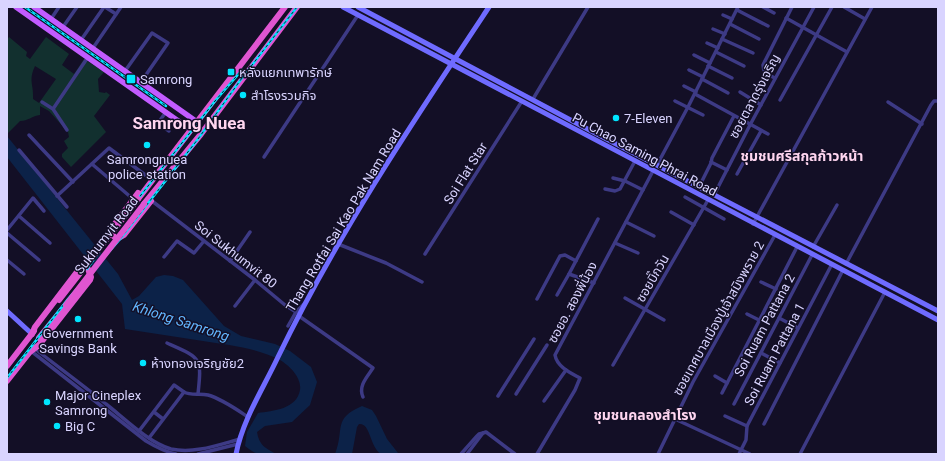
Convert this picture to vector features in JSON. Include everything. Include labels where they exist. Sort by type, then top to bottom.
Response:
[{"type":"highway","name":"Sukhumvit Road","points":[[7,366],[136,199],[153,181],[285,7]]},
{"type":"highway","name":"Sukhumvit Road","points":[[7,381],[144,204],[201,134],[297,7]]},
{"type":"highway","points":[[197,122],[201,134]]},
{"type":"highway","points":[[191,130],[201,134]]},
{"type":"highway","points":[[171,157],[178,163]]},
{"type":"highway","points":[[136,199],[111,229],[110,233],[117,239],[124,235],[152,201],[160,190],[163,181]]},
{"type":"highway","points":[[32,334],[35,327],[80,268],[84,267],[88,269],[91,277],[90,280],[39,345],[32,349]]},
{"type":"main road","points":[[16,7],[191,130]]},
{"type":"main road","points":[[34,7],[197,122]]},
{"type":"main road","name":"Pu Chao Saming Phrai Road","points":[[343,7],[938,320]]},
{"type":"main road","name":"Pu Chao Saming Phrai Road","points":[[358,7],[813,247],[896,290],[937,309]]},
{"type":"main road","name":"Thang Rotfai Sai Kao Pak Nam Road","points":[[236,454],[248,417],[284,345],[297,314],[306,303],[338,244],[454,58],[489,7]]},
{"type":"main road","points":[[653,171],[656,165]]},
{"type":"main road","points":[[840,269],[841,261]]},
{"type":"main road","points":[[893,296],[896,290]]},
{"type":"main road","points":[[7,311],[32,334]]},
{"type":"street","points":[[51,19],[59,7]]},
{"type":"street","points":[[63,27],[77,7]]},
{"type":"street","points":[[81,40],[104,7],[116,14]]},
{"type":"street","points":[[93,48],[122,7]]},
{"type":"street","points":[[532,99],[588,7]]},
{"type":"street","points":[[763,7],[774,13]]},
{"type":"street","points":[[775,78],[763,70],[763,65],[792,7]]},
{"type":"street","name":"ซอยตลาดรุ่งเจริญ","points":[[714,195],[761,104],[814,7]]},
{"type":"street","points":[[780,100],[832,7]]},
{"type":"street","points":[[844,7],[865,19]]},
{"type":"street","points":[[754,224],[872,7]]},
{"type":"street","points":[[656,165],[688,107],[738,9],[768,26]]},
{"type":"street","points":[[264,157],[358,15]]},
{"type":"street","points":[[723,15],[732,19]]},
{"type":"street","points":[[786,18],[847,52]]},
{"type":"street","points":[[730,24],[759,39]]},
{"type":"street","points":[[713,29],[725,34]]},
{"type":"street","points":[[125,71],[152,33],[168,43],[141,82]]},
{"type":"street","points":[[722,38],[753,53]]},
{"type":"street","points":[[707,43],[744,66]]},
{"type":"street","points":[[694,55],[732,78]]},
{"type":"street","points":[[53,109],[88,57]]},
{"type":"street","points":[[689,70],[728,93]]},
{"type":"street","points":[[684,86],[728,111],[734,116],[768,134]]},
{"type":"street","points":[[740,92],[761,104]]},
{"type":"street","name":"Soi Flat Star","points":[[425,254],[522,101]]},
{"type":"street","points":[[675,101],[703,115]]},
{"type":"street","points":[[846,264],[933,102],[938,101]]},
{"type":"street","points":[[42,102],[53,109],[67,130]]},
{"type":"street","points":[[888,102],[922,124]]},
{"type":"street","points":[[166,112],[158,123],[169,131]]},
{"type":"street","name":"ซอยตลาดรุ่งเจริญ","points":[[699,187],[734,116]]},
{"type":"street","points":[[574,129],[577,123]]},
{"type":"street","points":[[737,174],[761,131]]},
{"type":"street","points":[[29,135],[73,182]]},
{"type":"street","points":[[57,196],[109,148],[153,181]]},
{"type":"street","points":[[19,150],[66,207]]},
{"type":"street","points":[[605,189],[615,192],[618,191],[635,161]]},
{"type":"street","points":[[711,162],[727,170]]},
{"type":"street","points":[[92,164],[136,199]]},
{"type":"street","name":"ซอยอ. สองพี่น้อง","points":[[537,454],[576,390],[580,378],[558,364],[555,355],[653,171]]},
{"type":"street","points":[[613,178],[625,181],[643,190]]},
{"type":"street","points":[[685,197],[724,219]]},
{"type":"street","points":[[7,230],[33,198],[44,211]]},
{"type":"street","name":"ซอยบิ๊กวัน","points":[[614,365],[708,200]]},
{"type":"street","name":"Soi Sukhumvit 80","points":[[152,201],[230,260],[284,305],[373,368],[362,386],[361,393],[363,397]]},
{"type":"street","points":[[813,247],[838,206]]},
{"type":"street","points":[[671,212],[694,225]]},
{"type":"street","points":[[19,216],[50,243]]},
{"type":"street","points":[[557,295],[598,219]]},
{"type":"street","points":[[7,222],[11,225]]},
{"type":"street","points":[[626,222],[654,236]]},
{"type":"street","points":[[230,260],[250,232]]},
{"type":"street","points":[[7,233],[39,260]]},
{"type":"street","name":"ซอยเทศบาลเมืองปู่เจ้าสมิงพราย 2","points":[[658,454],[693,382],[775,235]]},
{"type":"street","points":[[164,257],[177,241],[194,253],[204,241]]},
{"type":"street","points":[[615,243],[638,253]]},
{"type":"street","points":[[338,244],[386,263],[422,282]]},
{"type":"street","points":[[722,393],[797,247]]},
{"type":"street","points":[[537,299],[560,256],[565,255],[576,261]]},
{"type":"street","name":"Soi Ruam Pattana 2","points":[[734,404],[812,255]]},
{"type":"street","points":[[7,260],[24,274]]},
{"type":"street","name":"Soi Ruam Pattana 1","points":[[740,454],[746,440],[747,426],[832,264]]},
{"type":"street","points":[[764,424],[840,269]]},
{"type":"street","points":[[569,274],[594,283]]},
{"type":"street","points":[[235,306],[255,280]]},
{"type":"street","points":[[761,282],[776,289]]},
{"type":"street","points":[[800,454],[884,292]]},
{"type":"street","points":[[625,298],[664,320]]},
{"type":"street","points":[[288,326],[297,314]]},
{"type":"street","points":[[747,314],[759,320]]},
{"type":"street","points":[[779,318],[798,328]]},
{"type":"street","points":[[498,396],[534,339]]},
{"type":"street","points":[[167,344],[184,350],[197,361],[200,370],[198,394]]},
{"type":"street","points":[[516,394],[547,345]]},
{"type":"street","points":[[32,349],[158,448],[170,451],[203,451]]},
{"type":"street","points":[[762,353],[780,363]]},
{"type":"street","points":[[544,401],[566,370]]},
{"type":"street","points":[[714,376],[727,383]]},
{"type":"street","points":[[139,432],[174,385],[190,395],[198,394],[210,396],[248,417]]},
{"type":"street","points":[[149,438],[184,392]]},
{"type":"street","points":[[154,412],[164,419]]},
{"type":"street","points":[[725,416],[747,426]]},
{"type":"street","points":[[675,419],[750,454]]},
{"type":"street","points":[[139,432],[176,454]]},
{"type":"street","points":[[467,454],[483,433]]},
{"type":"street","points":[[461,454],[479,434],[483,433],[488,433],[514,454]]},
{"type":"street","points":[[198,454],[203,451],[239,441]]},
{"type":"green space","points":[[9,37],[27,52],[26,56],[30,59],[46,37],[69,54],[62,65],[74,74],[84,59],[104,72],[98,79],[99,92],[106,92],[110,95],[94,116],[106,132],[71,167],[62,157],[62,154],[68,148],[64,141],[69,137],[68,132],[49,111],[40,106],[40,115],[20,121],[7,134],[7,40]],"holes":[[[35,66],[56,79],[39,103],[33,99],[32,75]]]},
{"type":"water","name":"Khlong Samrong","points":[[7,136],[118,274],[132,300],[139,296],[156,277],[164,275],[173,276],[183,280],[224,326],[241,336],[275,344],[290,351],[311,367],[317,382],[310,405],[292,422],[265,426],[257,432],[259,440],[263,446],[276,454],[260,454],[249,450],[245,446],[247,432],[258,413],[284,408],[298,396],[300,386],[294,373],[280,360],[252,350],[125,329],[122,304],[7,157]]},
{"type":"water","points":[[362,406],[372,410],[387,439],[398,453],[408,454],[381,454],[374,446],[366,427],[359,424],[357,427],[352,454],[335,454],[343,420],[347,415]]},
{"type":"railway","points":[[25,7],[166,106]]},
{"type":"railway","points":[[7,378],[68,299],[121,238],[198,139],[242,78],[297,7]]},
{"type":"railway","points":[[87,269],[115,228],[215,101],[242,70]]},
{"type":"place","name":"หลังแยกเทพารักษ์","points":[[231,72]]},
{"type":"place","name":"Samrong","points":[[131,79]]},
{"type":"place","name":"สำโรงรวมกิจ","points":[[243,95]]},
{"type":"place","name":"7-Eleven","points":[[616,118]]},
{"type":"place","name":"Samrongnuea police station","points":[[147,145]]},
{"type":"place","name":"Government Savings Bank","points":[[78,319]]},
{"type":"place","name":"ห้างทองเจริญชัย2","points":[[143,363]]},
{"type":"place","name":"Major Cineplex Samrong","points":[[47,402]]},
{"type":"place","name":"Big C","points":[[57,426]]},
{"type":"district","name":"Samrong Nuea","points":[[189,123]]},
{"type":"district","name":"ชุมชนศรีสกุลก้าวหน้า","points":[[802,156]]},
{"type":"district","name":"ชุมชนคลองสำโรง","points":[[645,415]]}]
